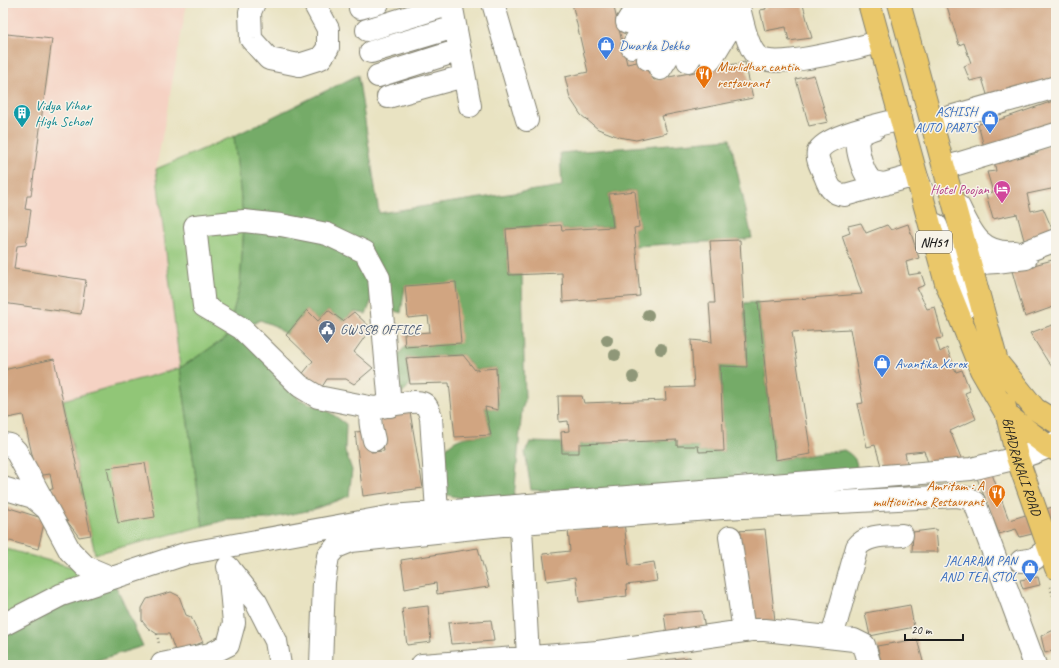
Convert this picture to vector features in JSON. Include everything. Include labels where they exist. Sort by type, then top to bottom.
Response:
[{"type":"main road","name":"NH51","points":[[869,3],[880,42],[893,121],[916,175],[946,283],[974,354],[981,370],[1006,415],[1054,446]]},
{"type":"main road","name":"NH51","points":[[899,3],[997,362],[1035,409],[1056,422]]},
{"type":"main road","name":"BHADRAKALI ROAD","points":[[997,362],[1006,415],[1017,457],[1052,558]]},
{"type":"street","points":[[254,3],[250,12],[251,39],[269,59],[299,65],[321,58],[328,48],[328,29],[314,3]]},
{"type":"street","points":[[493,3],[527,120]]},
{"type":"street","points":[[627,22],[639,3]]},
{"type":"street","points":[[647,58],[658,3]]},
{"type":"street","points":[[647,58],[681,3]]},
{"type":"street","points":[[647,58],[702,3]]},
{"type":"street","points":[[367,30],[451,4],[470,106]]},
{"type":"street","points":[[734,6],[756,55],[762,59],[774,62],[798,60],[880,42]]},
{"type":"street","points":[[711,59],[734,6]]},
{"type":"street","points":[[688,61],[734,6]]},
{"type":"street","points":[[371,52],[455,27]]},
{"type":"street","points":[[378,76],[460,50]]},
{"type":"street","points":[[388,97],[464,76]]},
{"type":"street","points":[[932,122],[1056,87]]},
{"type":"street","points":[[885,184],[874,183],[868,178],[856,146],[858,138],[865,132],[893,121]]},
{"type":"street","points":[[893,121],[845,134],[825,144],[818,152],[818,158],[829,188],[837,194],[845,195],[916,175],[946,249],[954,257],[970,264]]},
{"type":"street","points":[[1056,134],[947,177],[976,238],[989,249],[1002,253],[1015,252],[1056,240]]},
{"type":"street","points":[[382,407],[379,278],[365,252],[327,234],[281,225],[244,221],[195,226],[204,306],[241,328],[300,386],[318,397],[382,407],[422,403],[427,406],[431,417],[437,512]]},
{"type":"street","points":[[992,262],[1004,260],[1056,240]]},
{"type":"street","points":[[997,362],[984,298],[982,284],[984,276],[991,270],[1056,249]]},
{"type":"street","points":[[974,354],[957,277],[960,268],[970,264],[1026,258]]},
{"type":"street","points":[[374,440],[370,413],[382,407]]},
{"type":"street","points":[[3,444],[10,445],[16,452],[70,551],[86,567],[112,578]]},
{"type":"street","points":[[321,665],[324,582],[328,556],[336,547],[351,541],[521,514],[971,469],[1054,446]]},
{"type":"street","points":[[3,488],[33,496],[48,510]]},
{"type":"street","points":[[3,625],[61,595],[185,554],[393,516],[437,512],[521,514],[724,508],[956,496],[968,498],[975,503],[1035,665]]},
{"type":"street","points":[[521,514],[528,657]]},
{"type":"street","points":[[832,637],[857,547],[861,542],[871,538],[902,535]]},
{"type":"street","points":[[730,537],[744,631]]},
{"type":"street","points":[[212,549],[256,602],[276,641],[280,665]]},
{"type":"street","points":[[1021,561],[1052,558]]},
{"type":"street","points":[[162,664],[210,654],[228,645],[234,623],[229,568]]},
{"type":"street","points":[[422,665],[528,657],[599,659],[744,631],[765,630],[854,640],[864,645],[870,665]]},
{"type":"shaded area","points":[[3,3],[187,3],[156,169],[180,368],[63,400],[54,359],[3,370]]},
{"type":"green space","points":[[358,75],[379,213],[562,186],[560,153],[730,139],[752,238],[635,246],[634,228],[639,227],[635,191],[609,194],[613,227],[562,230],[561,225],[506,229],[509,275],[522,275],[525,401],[522,409],[514,498],[475,501],[439,493],[437,459],[443,451],[455,441],[466,437],[491,435],[485,407],[498,410],[496,368],[475,370],[463,355],[406,358],[410,384],[403,393],[395,393],[392,360],[405,347],[461,342],[405,286],[401,313],[390,309],[373,297],[366,314],[354,312],[343,321],[328,310],[318,321],[307,310],[286,335],[275,326],[260,320],[246,328],[299,399],[328,411],[346,424],[345,451],[352,470],[349,496],[312,510],[267,519],[227,520],[203,526],[180,368],[226,338],[240,286],[244,225],[234,136]]},
{"type":"green space","points":[[234,136],[244,225],[240,286],[226,338],[180,368],[156,169]]},
{"type":"green space","points":[[758,302],[775,460],[844,450],[851,454],[855,459],[857,465],[856,473],[674,486],[556,491],[531,490],[525,452],[530,442],[561,443],[562,453],[579,453],[579,444],[677,440],[678,446],[698,446],[699,452],[724,451],[720,366],[747,366],[744,303]]},
{"type":"green space","points":[[180,368],[203,526],[95,554],[63,400]]},
{"type":"green space","points":[[3,548],[112,578],[3,625]]},
{"type":"green space","points":[[112,578],[143,646],[82,665],[3,665],[3,625]]},
{"type":"building","points":[[572,3],[613,3],[627,64],[637,62],[643,65],[654,80],[745,62],[753,98],[662,116],[667,133],[636,140],[619,137],[598,129],[581,115],[570,98],[565,77],[588,72]]},
{"type":"building","points":[[765,3],[810,3],[803,5],[812,38],[789,41],[786,27],[765,31],[760,10],[766,9]]},
{"type":"building","points":[[946,3],[1056,3],[1056,81],[989,101],[982,78],[970,81],[964,66],[971,63],[964,43],[959,45]]},
{"type":"building","name":"Vidya Vihar High School","points":[[7,34],[52,39],[31,196],[27,196],[25,209],[31,210],[26,245],[17,246],[14,269],[86,280],[81,314],[3,303],[3,61]]},
{"type":"building","points":[[814,75],[828,122],[809,126],[796,79]]},
{"type":"building","points":[[1056,100],[1056,130],[984,147],[978,124],[996,121]]},
{"type":"building","points":[[1056,144],[1056,188],[1027,194],[1031,211],[1043,208],[1053,231],[1024,240],[1017,214],[993,219],[986,194],[993,192],[987,172],[996,171],[994,160],[1016,155],[1017,158],[1038,153],[1037,149]]},
{"type":"building","points":[[635,191],[639,227],[634,228],[640,296],[563,302],[562,273],[509,275],[506,229],[561,225],[562,230],[613,227],[609,194]]},
{"type":"building","points":[[861,223],[866,233],[887,225],[891,230],[908,224],[919,258],[906,262],[909,275],[921,273],[925,285],[917,288],[927,309],[935,307],[943,338],[936,339],[940,352],[947,348],[956,372],[962,370],[970,391],[965,393],[976,419],[950,431],[962,460],[929,465],[924,451],[905,453],[908,467],[882,469],[875,445],[867,447],[857,404],[863,403],[850,329],[792,332],[811,454],[775,460],[758,302],[862,294],[842,236],[850,233],[848,226]]},
{"type":"building","points":[[740,240],[747,367],[720,366],[724,451],[699,452],[698,446],[677,446],[677,440],[579,444],[579,453],[562,453],[561,432],[569,431],[568,421],[559,422],[558,396],[582,396],[584,403],[666,400],[665,388],[694,387],[691,340],[712,342],[709,303],[715,303],[710,241]]},
{"type":"building","points":[[1056,259],[1056,306],[1025,317],[1012,271]]},
{"type":"building","name":"GWSSB OFFICE","points":[[456,282],[461,343],[405,347],[404,334],[430,332],[428,316],[408,318],[405,286]]},
{"type":"building","name":"GWSSB OFFICE","points":[[307,310],[318,321],[328,310],[343,321],[354,312],[371,328],[354,352],[373,368],[354,384],[346,379],[327,379],[320,390],[300,377],[313,361],[286,335]]},
{"type":"building","points":[[1052,325],[1056,331],[1056,371],[1048,362],[1030,333]]},
{"type":"building","name":"GWSSB OFFICE","points":[[463,355],[475,370],[496,368],[498,410],[485,407],[491,435],[455,437],[449,383],[410,384],[406,358]]},
{"type":"building","points":[[54,359],[91,535],[79,537],[44,490],[53,489],[50,474],[37,476],[23,415],[3,419],[3,370]]},
{"type":"building","points":[[410,412],[423,488],[363,496],[355,432],[367,431],[371,452],[384,451],[379,418]]},
{"type":"building","points":[[145,463],[155,517],[118,523],[107,468]]},
{"type":"building","points":[[992,474],[1009,520],[1056,506],[1056,528],[1020,537],[1016,529],[999,534],[977,478]]},
{"type":"building","points":[[3,506],[45,519],[38,549],[3,539]]},
{"type":"building","points":[[624,522],[629,566],[654,562],[657,581],[626,585],[627,596],[579,602],[576,577],[547,581],[543,554],[570,551],[568,530]]},
{"type":"building","points":[[765,529],[775,621],[752,623],[738,531]]},
{"type":"building","points":[[936,529],[938,552],[912,552],[913,532]]},
{"type":"building","points":[[478,548],[489,587],[437,594],[436,583],[405,589],[401,560]]},
{"type":"building","name":"JALARAM PAN AND TEA STOL","points":[[1038,577],[1040,585],[1023,589],[1020,580]]},
{"type":"building","points":[[171,592],[179,596],[186,615],[191,617],[203,642],[176,653],[169,634],[157,634],[148,628],[142,621],[142,608],[147,599]]},
{"type":"building","points":[[910,605],[914,627],[870,636],[865,613]]},
{"type":"building","points":[[428,606],[431,642],[407,645],[402,609]]},
{"type":"building","points":[[702,611],[705,629],[667,635],[664,614]]},
{"type":"building","points":[[491,620],[494,641],[451,644],[448,623]]},
{"type":"building","points":[[1056,629],[1056,650],[1045,653],[1041,636]]},
{"type":"building","points":[[917,639],[924,665],[882,665],[877,646]]},
{"type":"building","points":[[690,657],[691,665],[645,665],[645,662]]},
{"type":"building","points":[[258,662],[268,663],[271,665],[252,665]]},
{"type":"place","name":"Dwarka Dekho","points":[[606,60]]},
{"type":"place","name":"Murlidhar cantin restaurant","points":[[704,89]]},
{"type":"place","name":"Vidya Vihar High School","points":[[22,128]]},
{"type":"place","name":"ASHISH AUTO PARTS","points":[[990,134]]},
{"type":"place","name":"Hotel Poojan","points":[[1002,204]]},
{"type":"place","name":"GWSSB OFFICE","points":[[327,344]]},
{"type":"place","name":"Avantika Xerox","points":[[882,378]]},
{"type":"place","name":"Amritam : A multicuisine Restaurant","points":[[997,508]]},
{"type":"place","name":"JALARAM PAN AND TEA STOL","points":[[1030,583]]}]
